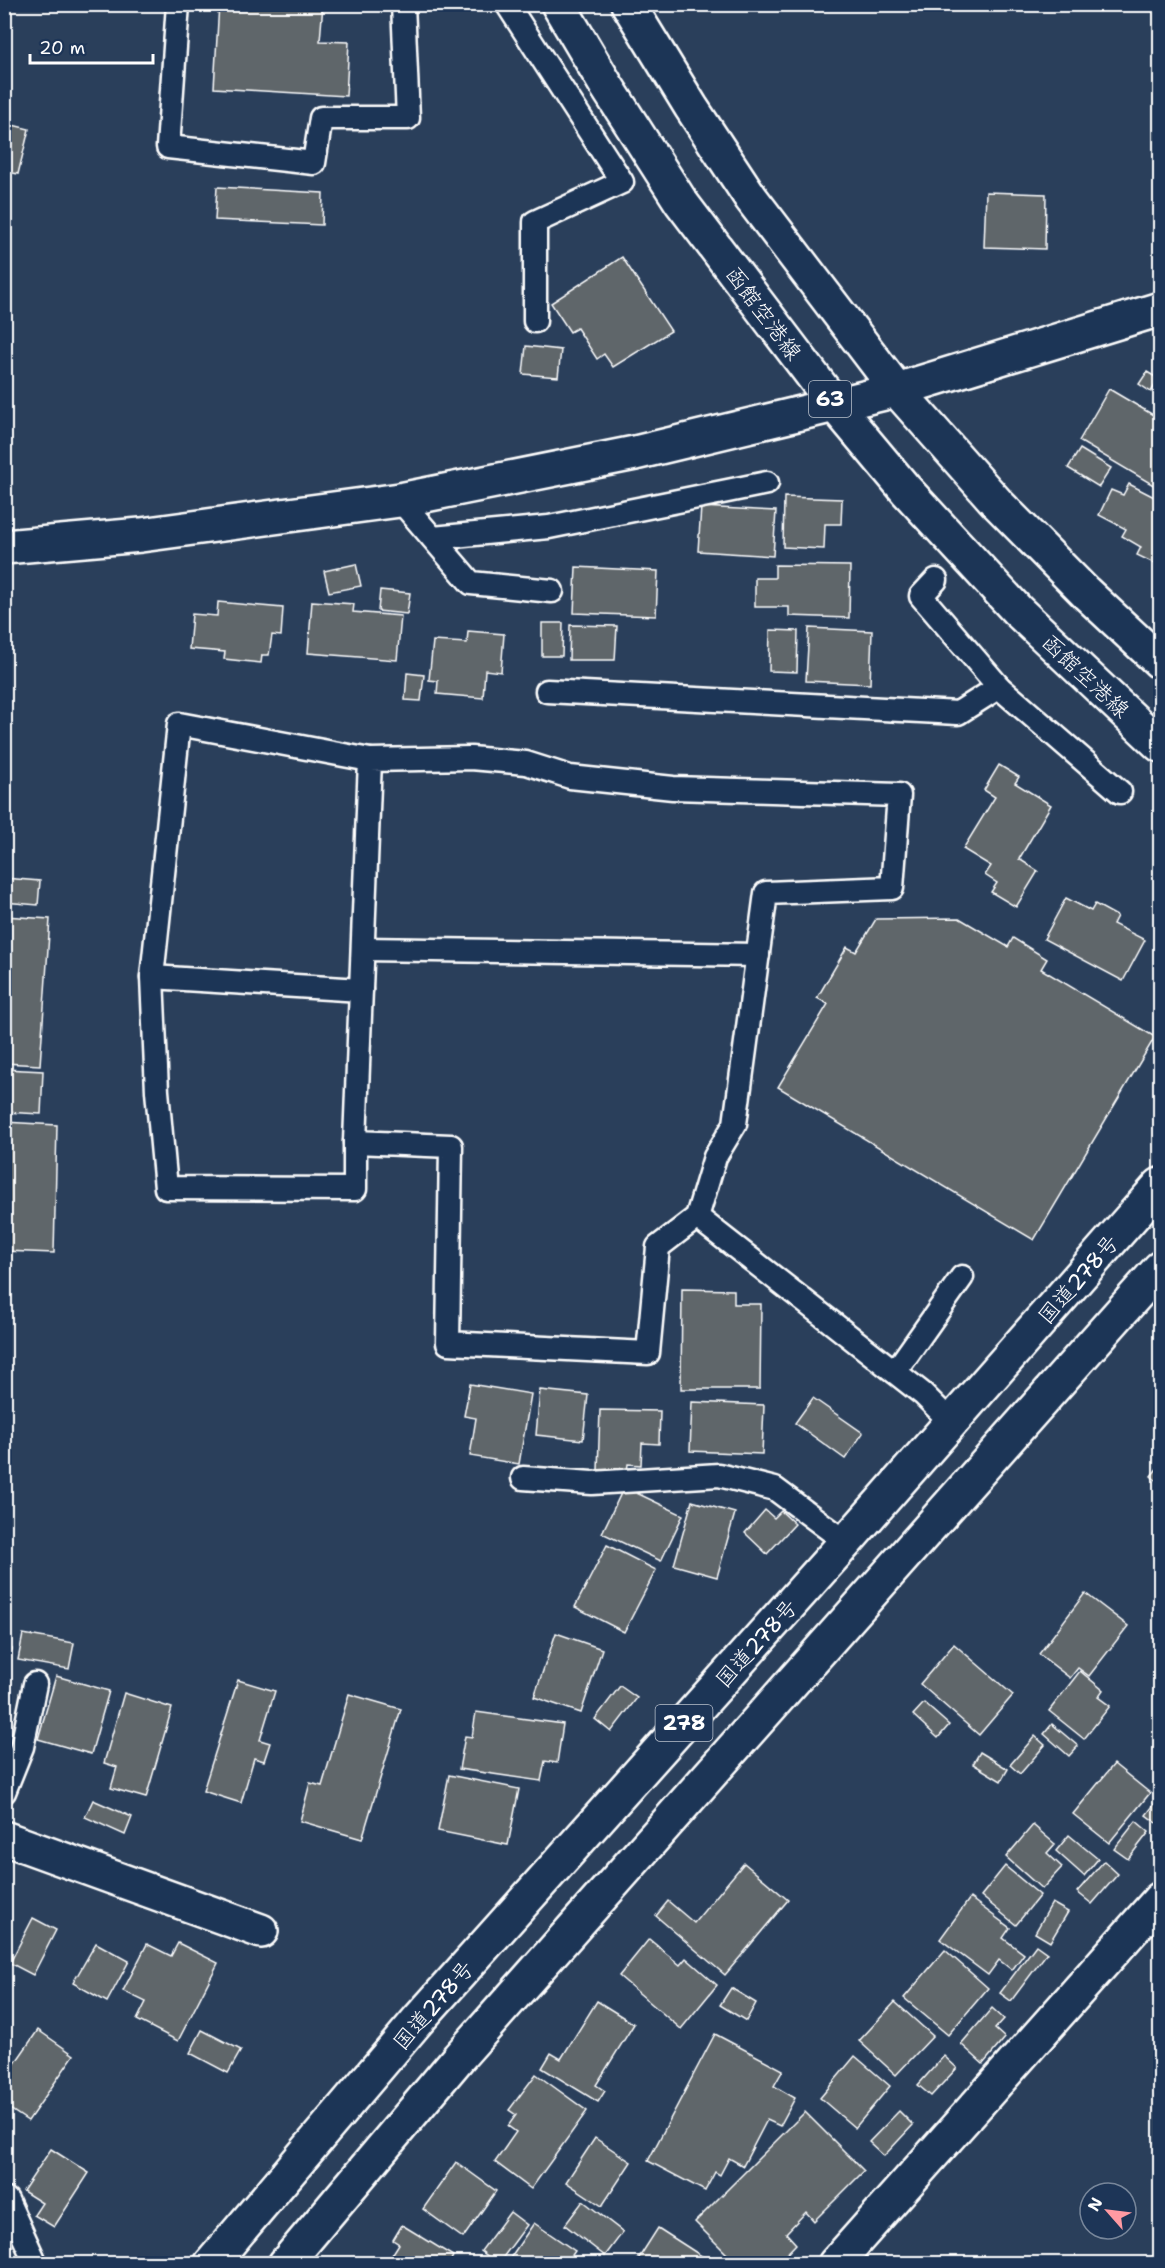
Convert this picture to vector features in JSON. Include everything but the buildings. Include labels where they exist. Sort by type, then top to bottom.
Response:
[{"type":"main road","name":"函館空港線","points":[[558,4],[606,85],[681,202],[834,404],[906,490],[1017,610],[1161,746]]},
{"type":"main road","name":"63","points":[[628,4],[691,107],[751,198],[897,390],[998,504],[1085,592],[1161,662]]},
{"type":"main road","points":[[4,547],[141,536],[400,500],[635,453],[897,390],[1161,309]]},
{"type":"main road","name":"国道278号","points":[[211,2264],[418,2020],[846,1542],[1161,1185]]},
{"type":"main road","name":"278","points":[[285,2264],[459,2057],[1161,1268]]},
{"type":"main road","points":[[4,1838],[261,1931]]},
{"type":"main road","points":[[835,2264],[1161,1899]]},
{"type":"lane","points":[[178,4],[168,147],[314,163],[321,118],[408,118],[403,4]]},
{"type":"lane","points":[[507,4],[622,182],[535,222],[535,321]]},
{"type":"lane","points":[[433,538],[549,527],[767,483]]},
{"type":"lane","points":[[400,500],[471,583],[552,591]]},
{"type":"lane","points":[[936,580],[921,596],[999,687],[1120,792]]},
{"type":"lane","points":[[547,692],[958,713],[999,687]]},
{"type":"lane","points":[[355,1142],[451,1146],[448,1343],[648,1353],[658,1247],[697,1217],[715,1157],[735,1124],[766,893],[892,888],[899,795],[674,788],[570,777],[526,763],[471,758],[370,760],[179,724],[152,977],[157,1091],[166,1188],[355,1190],[355,1142],[370,760]]},
{"type":"lane","points":[[363,949],[758,955]]},
{"type":"lane","points":[[152,977],[361,990]]},
{"type":"lane","points":[[697,1217],[923,1394],[951,1423]]},
{"type":"lane","points":[[895,1372],[962,1277]]},
{"type":"lane","points":[[524,1478],[592,1483],[719,1475],[775,1489],[846,1542]]},
{"type":"lane","points":[[4,1792],[22,1747],[35,1684]]},
{"type":"lane","points":[[7,2200],[36,2264]]}]
